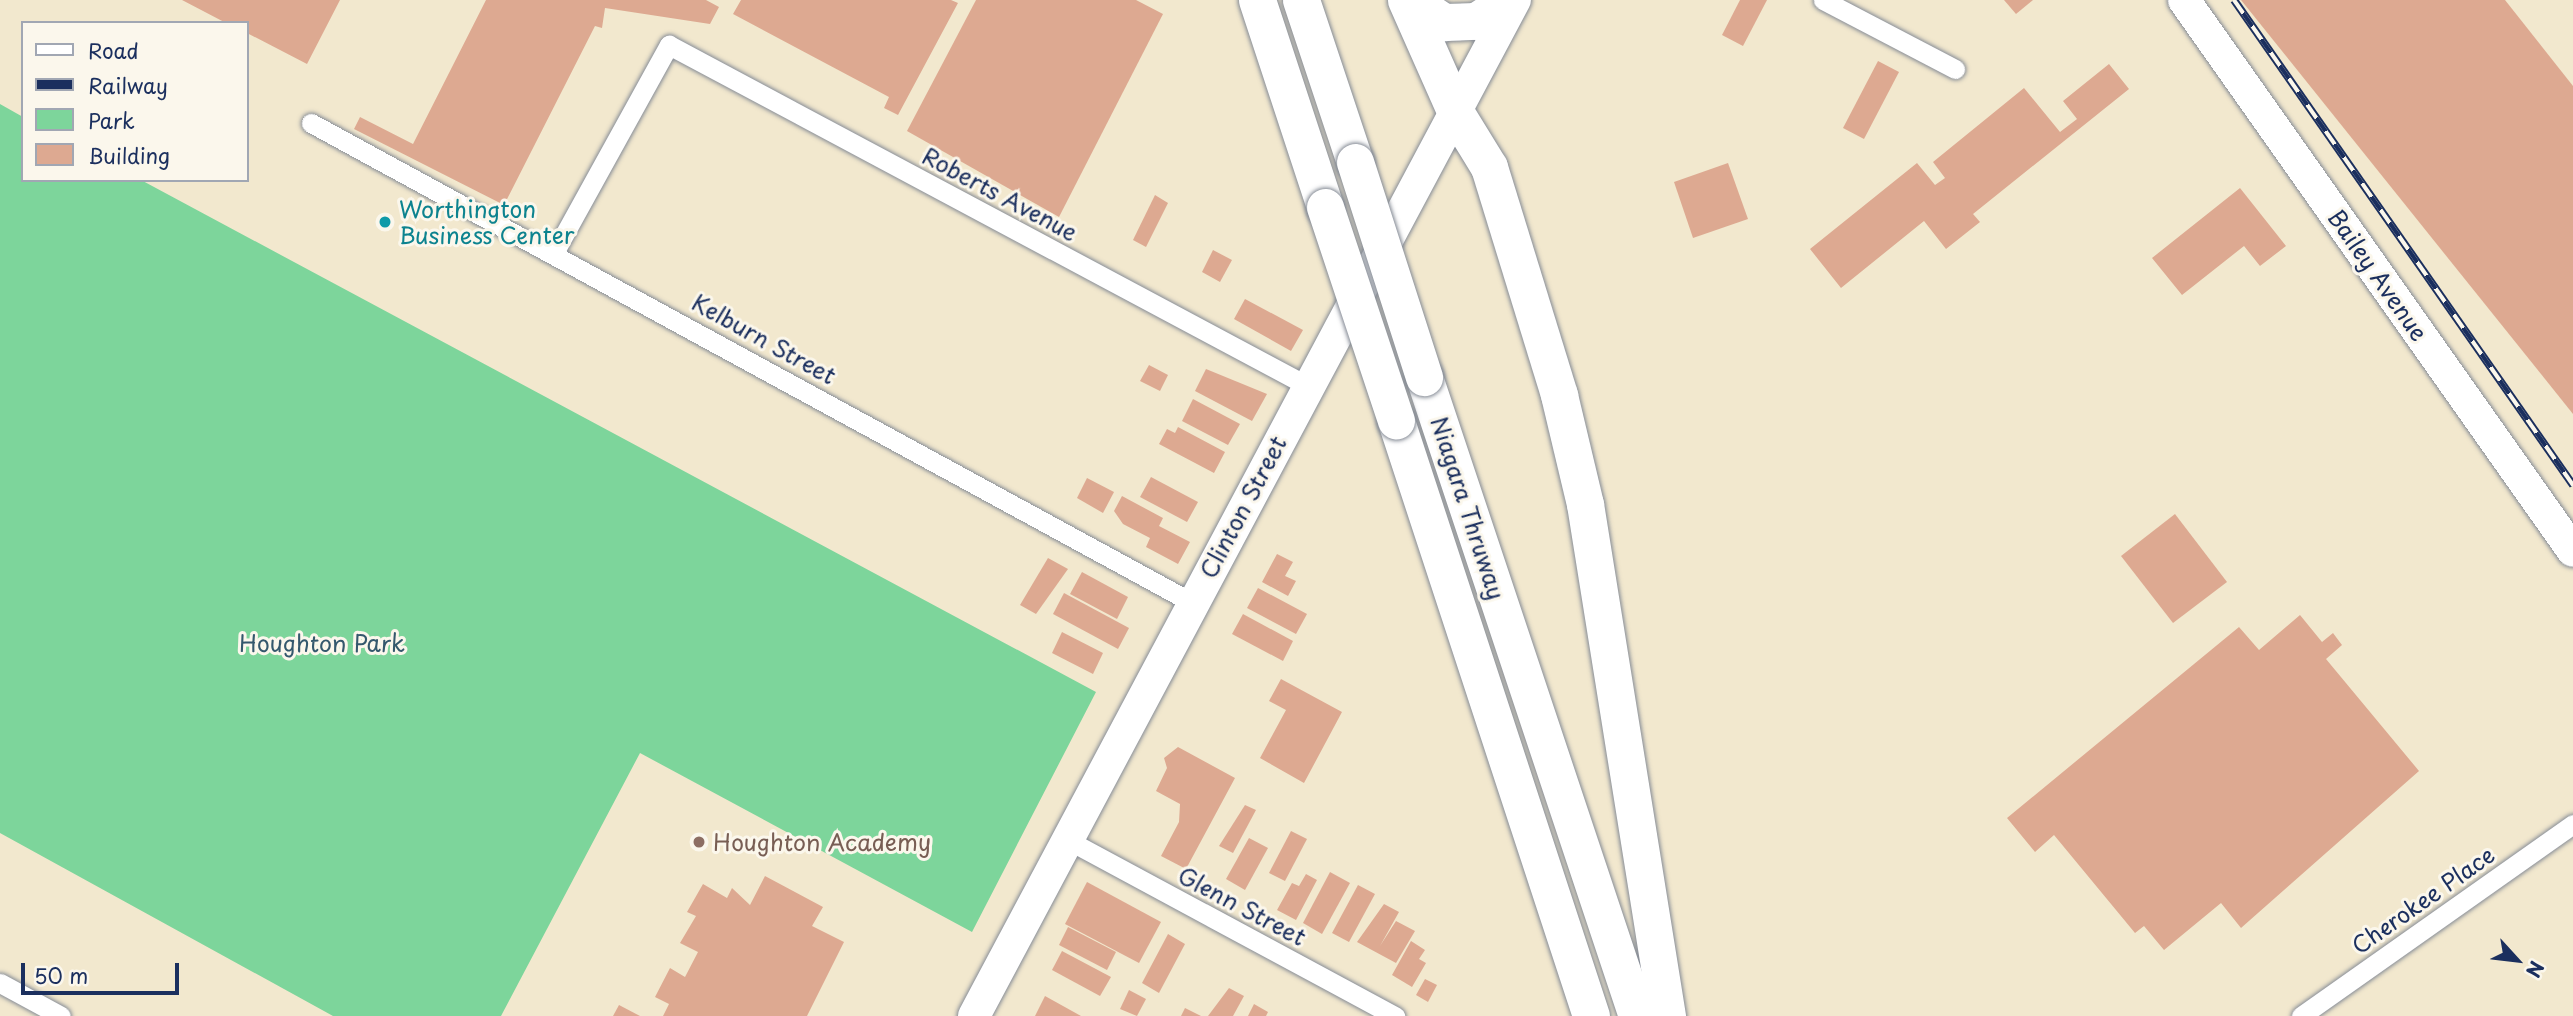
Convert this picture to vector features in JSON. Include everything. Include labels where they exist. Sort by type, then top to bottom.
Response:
[{"type":"highway","name":"Niagara Thruway","points":[[1257,0],[1591,1016]]},
{"type":"highway","name":"Niagara Thruway","points":[[1301,0],[1637,1016]]},
{"type":"highway","points":[[1406,0],[1457,115],[1489,167],[1522,264],[1585,504],[1667,1016]]},
{"type":"highway","points":[[1411,0],[1444,22],[1476,21],[1508,0]]},
{"type":"highway","points":[[1562,930],[1564,1016]]},
{"type":"main road","name":"Clinton Street","points":[[974,1016],[1191,602],[1457,115],[1515,0]]},
{"type":"main road","name":"Bailey Avenue","points":[[2184,0],[2573,551]]},
{"type":"street","points":[[1824,0],[1955,69]]},
{"type":"street","name":"Roberts Avenue","points":[[554,253],[669,45],[1308,386]]},
{"type":"street","name":"Kelburn Street","points":[[311,123],[1191,602]]},
{"type":"street","name":"Cherokee Place","points":[[2301,1016],[2573,824]]},
{"type":"street","name":"Glenn Street","points":[[1066,839],[1395,1016]]},
{"type":"street","points":[[0,983],[61,1016]]},
{"type":"green space","name":"Houghton Park","points":[[0,104],[21,116],[21,182],[145,182],[1096,692],[972,932],[640,753],[501,1016],[333,1016],[0,833]]},
{"type":"building","points":[[182,0],[340,0],[307,64],[248,34],[248,21],[222,21]]},
{"type":"building","points":[[486,0],[706,0],[719,7],[710,24],[605,8],[602,28],[595,26],[504,205],[354,129],[360,117],[413,144]]},
{"type":"building","points":[[741,0],[951,0],[958,3],[898,115],[884,108],[889,97],[733,14]]},
{"type":"building","points":[[976,0],[1136,0],[1163,14],[1059,217],[907,131]]},
{"type":"building","points":[[1740,0],[1767,0],[1743,46],[1722,35]]},
{"type":"building","points":[[2004,0],[2033,0],[2016,14]]},
{"type":"building","points":[[2241,0],[2505,0],[2573,86],[2573,414]]},
{"type":"building","points":[[1878,61],[1899,72],[1864,139],[1843,128]]},
{"type":"building","points":[[2109,64],[2129,89],[1973,214],[1980,222],[1946,249],[1924,221],[1841,288],[1810,249],[1917,163],[1935,185],[1945,178],[1933,162],[2024,88],[2060,132],[2077,119],[2063,101]]},
{"type":"building","points":[[1728,163],[1748,219],[1693,238],[1674,182]]},
{"type":"building","points":[[2240,188],[2286,246],[2260,266],[2244,246],[2182,295],[2152,258]]},
{"type":"building","points":[[1155,195],[1168,203],[1146,247],[1133,240]]},
{"type":"building","points":[[1213,250],[1232,260],[1220,282],[1202,272]]},
{"type":"building","points":[[1245,299],[1303,330],[1291,351],[1234,319]]},
{"type":"building","points":[[1149,365],[1168,375],[1160,391],[1140,381]]},
{"type":"building","points":[[1206,369],[1267,394],[1252,421],[1195,391]]},
{"type":"building","points":[[1193,399],[1240,424],[1228,445],[1182,421]]},
{"type":"building","points":[[1178,427],[1225,452],[1214,473],[1159,444],[1167,429],[1175,433]]},
{"type":"building","points":[[1151,477],[1198,502],[1187,522],[1140,497]]},
{"type":"building","points":[[1087,478],[1114,492],[1103,513],[1077,498]]},
{"type":"building","points":[[1122,496],[1163,518],[1159,526],[1190,542],[1178,564],[1146,547],[1150,538],[1123,524],[1114,511]]},
{"type":"building","points":[[2175,514],[2227,582],[2173,623],[2121,556]]},
{"type":"building","points":[[1277,554],[1293,562],[1285,576],[1296,581],[1288,596],[1262,582]]},
{"type":"building","points":[[1048,558],[1068,569],[1036,614],[1020,605]]},
{"type":"building","points":[[1082,572],[1128,597],[1117,619],[1070,594]]},
{"type":"building","points":[[1258,588],[1307,614],[1296,634],[1247,608]]},
{"type":"building","points":[[1064,593],[1129,628],[1118,649],[1053,614]]},
{"type":"building","points":[[1243,614],[1293,641],[1283,661],[1232,634]]},
{"type":"building","points":[[2300,615],[2322,642],[2333,633],[2342,645],[2326,659],[2419,771],[2241,928],[2221,903],[2164,950],[2144,926],[2135,933],[2054,835],[2035,852],[2007,818],[2239,627],[2259,650]]},
{"type":"building","points":[[1062,632],[1103,653],[1093,674],[1052,653]]},
{"type":"building","points":[[1281,679],[1342,712],[1304,783],[1260,758],[1286,710],[1269,701]]},
{"type":"building","points":[[1178,747],[1235,778],[1186,869],[1161,856],[1179,822],[1180,804],[1156,791],[1167,768],[1164,758]]},
{"type":"building","points":[[1245,805],[1256,810],[1233,853],[1219,846]]},
{"type":"building","points":[[1291,831],[1307,839],[1285,881],[1269,873]]},
{"type":"building","points":[[1249,838],[1268,848],[1245,890],[1226,879]]},
{"type":"building","points":[[1330,872],[1350,883],[1322,934],[1303,923]]},
{"type":"building","points":[[1306,874],[1317,880],[1296,920],[1277,910],[1292,883],[1299,886]]},
{"type":"building","points":[[765,876],[823,907],[812,926],[844,942],[807,1016],[663,1016],[669,1004],[655,997],[670,968],[685,977],[698,952],[680,943],[696,916],[687,912],[703,884],[727,898],[732,888],[750,905]]},
{"type":"building","points":[[1087,882],[1161,922],[1139,963],[1065,924]]},
{"type":"building","points":[[1358,885],[1375,894],[1349,942],[1332,933]]},
{"type":"building","points":[[1384,904],[1399,912],[1380,946],[1396,921],[1415,931],[1396,963],[1357,942]]},
{"type":"building","points":[[1068,927],[1116,952],[1107,970],[1059,945]]},
{"type":"building","points":[[1168,934],[1185,944],[1159,993],[1142,983]]},
{"type":"building","points":[[1411,941],[1425,950],[1419,959],[1426,963],[1412,987],[1392,975]]},
{"type":"building","points":[[1062,951],[1111,977],[1100,996],[1052,970]]},
{"type":"building","points":[[1425,979],[1437,985],[1428,1002],[1416,995]]},
{"type":"building","points":[[1229,988],[1244,996],[1233,1016],[1208,1016]]},
{"type":"building","points":[[1129,990],[1146,999],[1137,1016],[1120,1009]]},
{"type":"building","points":[[1045,996],[1081,1016],[1035,1016]]},
{"type":"building","points":[[1254,1004],[1268,1012],[1266,1016],[1248,1016]]},
{"type":"building","points":[[619,1005],[640,1016],[613,1016]]},
{"type":"building","points":[[1185,1008],[1201,1016],[1181,1016]]},
{"type":"railway","points":[[2234,0],[2573,485]]},
{"type":"place","name":"Worthington Business Center","points":[[385,222]]},
{"type":"place","name":"Houghton Academy","points":[[699,842]]}]
